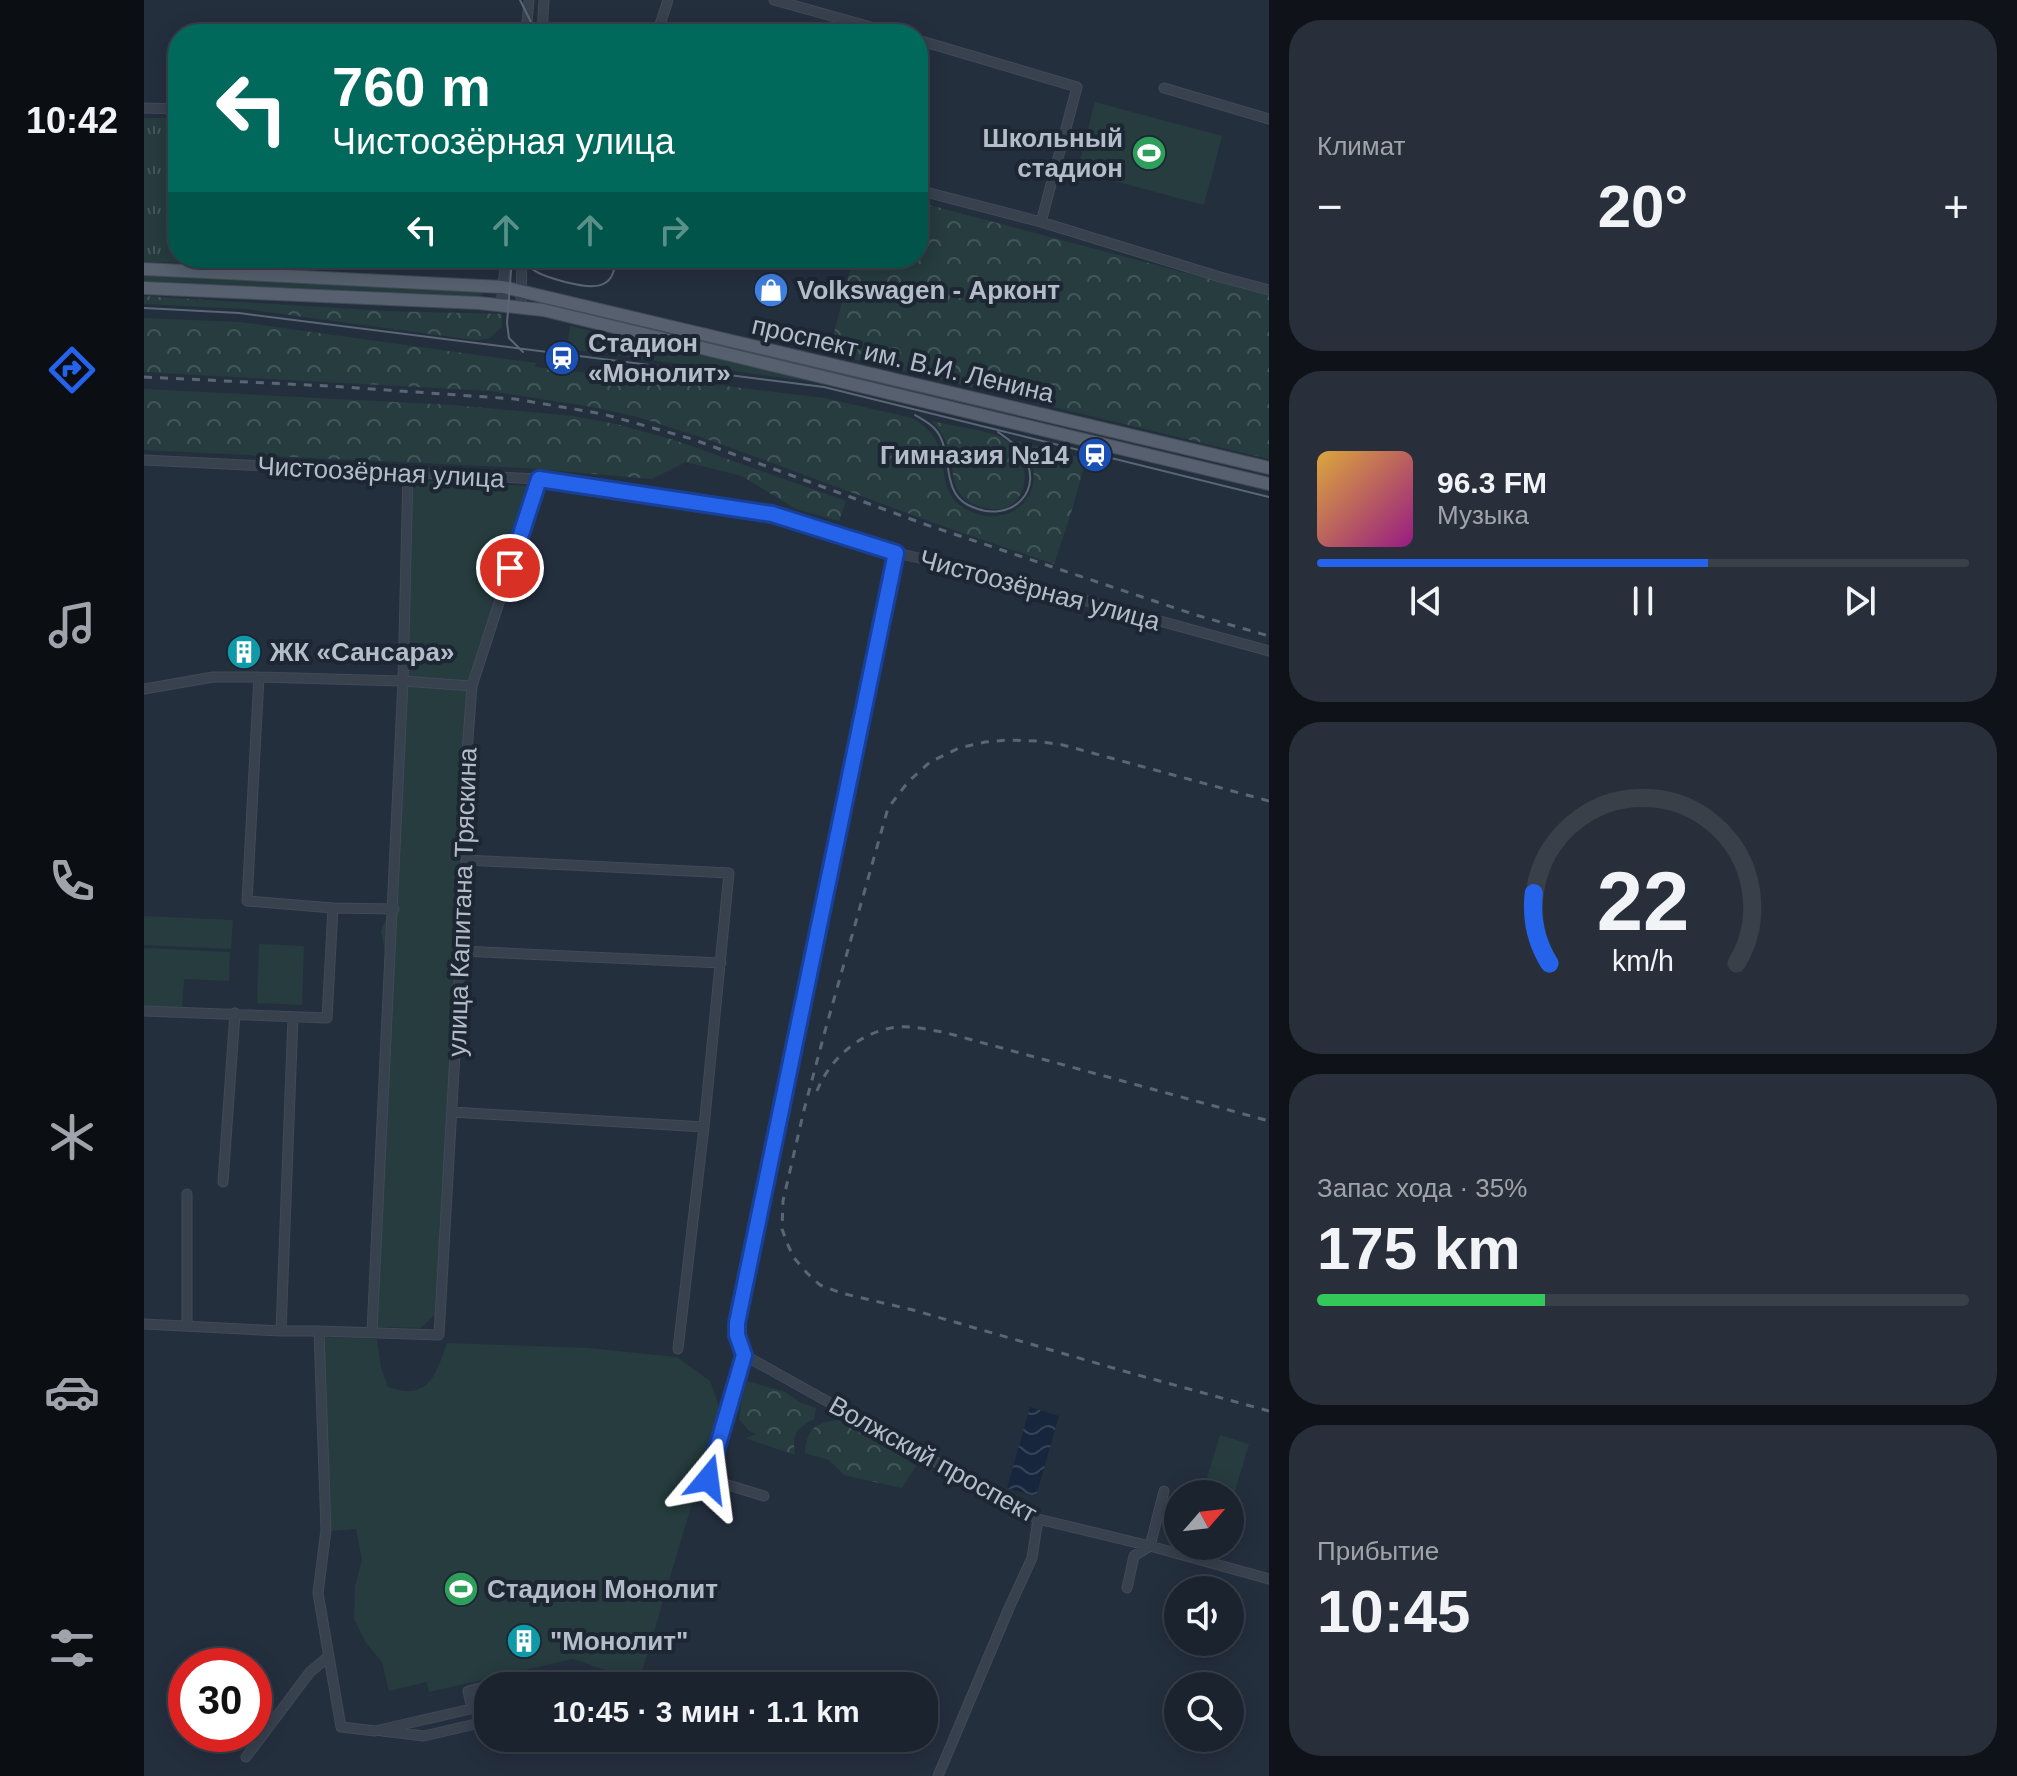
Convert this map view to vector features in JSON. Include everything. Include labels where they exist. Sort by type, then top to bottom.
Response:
[{"type":"main road","name":"проспект им. В.И. Ленина","points":[[144,269],[503,287],[1269,468]]},
{"type":"main road","name":"проспект им. В.И. Ленина","points":[[144,288],[521,306],[1269,484]]},
{"type":"street","points":[[527,24],[529,0]]},
{"type":"street","points":[[543,24],[544,0]]},
{"type":"street","points":[[660,24],[668,0]]},
{"type":"street","points":[[774,0],[860,24]]},
{"type":"street","points":[[928,43],[1077,87],[1041,222]]},
{"type":"street","points":[[1164,88],[1269,119]]},
{"type":"street","points":[[144,108],[168,109]]},
{"type":"street","points":[[928,193],[1041,222],[1269,290]]},
{"type":"street","points":[[501,305],[505,268]]},
{"type":"street","points":[[521,306],[522,268]]},
{"type":"street","name":"Чистоозёрная улица","points":[[144,460],[539,479],[772,514],[896,553],[974,570],[1269,651]]},
{"type":"street","points":[[144,1324],[372,1332],[394,909],[408,472]]},
{"type":"street","name":"улица Капитана Тряскина","points":[[372,1332],[439,1335],[466,860],[467,752],[472,686],[539,479]]},
{"type":"street","points":[[764,1496],[708,1479],[744,1355],[737,1335],[737,1323],[896,553]]},
{"type":"street","points":[[144,689],[213,677],[403,681],[472,686]]},
{"type":"street","points":[[259,677],[247,901],[394,909]]},
{"type":"street","points":[[466,860],[729,873],[678,1349]]},
{"type":"street","points":[[144,1011],[327,1018],[333,908]]},
{"type":"street","points":[[461,951],[721,963]]},
{"type":"street","points":[[223,1182],[235,1013]]},
{"type":"street","points":[[281,1331],[293,1017]]},
{"type":"street","points":[[453,1112],[704,1127]]},
{"type":"street","points":[[187,1194],[187,1326]]},
{"type":"street","points":[[319,1331],[326,1530],[318,1593],[341,1727],[424,1736],[474,1724]]},
{"type":"street","name":"Волжский проспект","points":[[744,1355],[1038,1519],[1269,1579]]},
{"type":"street","points":[[1127,1588],[1134,1556],[1150,1546],[1164,1491]]},
{"type":"street","points":[[938,1776],[1032,1558],[1038,1519]]},
{"type":"street","points":[[246,1757],[310,1672],[329,1656]]},
{"type":"street","points":[[375,1731],[472,1709],[468,1691],[474,1690]]},
{"type":"street","points":[[420,1721],[424,1736]]},
{"type":"green space","name":"Школьный стадион","points":[[1095,102],[1222,136],[1204,205],[1077,171]]},
{"type":"green space","points":[[144,118],[168,118],[168,262],[144,262]]},
{"type":"green space","points":[[928,205],[1269,295],[1269,459],[829,353],[850,268],[928,268]]},
{"type":"green space","points":[[144,273],[484,293],[480,296],[144,281]]},
{"type":"green space","points":[[144,296],[386,311],[502,314],[502,327],[488,339],[475,340],[245,309],[144,304]]},
{"type":"green space","points":[[144,318],[239,322],[536,363],[535,367],[588,373],[593,370],[824,398],[912,418],[935,439],[952,496],[967,510],[989,516],[1010,513],[1026,500],[1031,491],[1034,480],[1032,464],[1017,441],[1086,459],[1054,564],[715,442],[638,417],[592,407],[490,391],[144,372]]},
{"type":"green space","points":[[570,326],[808,379],[567,349]]},
{"type":"green space","points":[[144,389],[453,405],[573,416],[674,440],[846,501],[839,521],[796,509],[742,476],[686,462],[652,479],[524,468],[144,450]]},
{"type":"green space","points":[[932,421],[998,436],[1010,444],[1019,454],[1025,479],[1016,501],[1006,507],[992,509],[977,506],[964,498],[956,485],[947,443]]},
{"type":"green space","points":[[423,481],[532,486],[470,686],[464,861],[438,1311],[421,1328],[376,1327],[391,981],[381,931],[389,911],[409,492]]},
{"type":"green space","points":[[144,916],[233,920],[231,949],[144,945]]},
{"type":"green space","points":[[259,944],[304,946],[302,1005],[257,1003]]},
{"type":"green space","points":[[144,948],[230,952],[229,981],[184,979],[182,1008],[144,1006]]},
{"type":"green space","points":[[323,1337],[377,1339],[381,1368],[388,1387],[413,1391],[422,1388],[434,1375],[447,1343],[588,1348],[677,1357],[710,1381],[720,1409],[642,1672],[610,1672],[573,1659],[516,1672],[474,1672],[474,1682],[429,1692],[427,1682],[389,1691],[382,1662],[366,1643],[354,1619],[355,1586],[362,1560],[356,1529],[330,1531]]},
{"type":"green space","points":[[747,1381],[785,1392],[801,1403],[816,1408],[814,1419],[797,1432],[795,1455],[745,1438],[757,1434],[749,1431],[739,1419]]},
{"type":"green space","points":[[838,1420],[916,1466],[902,1488],[844,1475],[829,1460],[805,1453],[813,1429]]},
{"type":"green space","points":[[1220,1435],[1249,1444],[1238,1480],[1206,1480]]},
{"type":"water","points":[[1030,1407],[1059,1416],[1036,1496],[1007,1488]]},
{"type":"tram line","points":[[520,0],[532,24]]},
{"type":"tram line","points":[[511,268],[507,323],[509,338],[523,352]]},
{"type":"tram line","points":[[531,268],[546,276],[592,286],[606,283],[614,268]]},
{"type":"tram line","points":[[144,308],[239,313],[824,387],[1269,497]]},
{"type":"tram line","points":[[915,415],[931,425],[941,438],[950,480],[959,499],[984,511],[1011,508],[1021,501],[1030,479],[1021,452],[998,432]]},
{"type":"railway","points":[[144,377],[515,399],[603,414],[692,439],[927,525],[1196,615],[1269,636]]},
{"type":"railway","points":[[1269,801],[1063,745],[1036,741],[985,742],[959,748],[930,762],[908,782],[888,808],[804,1110],[783,1201],[782,1229],[794,1258],[807,1273],[820,1285],[841,1293],[913,1310],[1269,1411]]},
{"type":"railway","points":[[817,1091],[839,1057],[860,1040],[885,1029],[910,1027],[943,1032],[1269,1121]]},
{"type":"place","name":"Школьный стадион","points":[[1149,153]]},
{"type":"place","name":"Volkswagen - Арконт","points":[[771,290]]},
{"type":"place","name":"Стадион «Монолит»","points":[[562,358]]},
{"type":"place","name":"Гимназия №14","points":[[1095,455]]},
{"type":"place","name":"ЖК «Сансара»","points":[[244,652]]},
{"type":"place","name":"Стадион Монолит","points":[[461,1589]]},
{"type":"place","name":"\"Монолит\"","points":[[524,1641]]},
{"type":"route","points":[[510,568],[539,479],[772,514],[896,553],[737,1323],[739,1345],[744,1355],[708,1479]]}]
